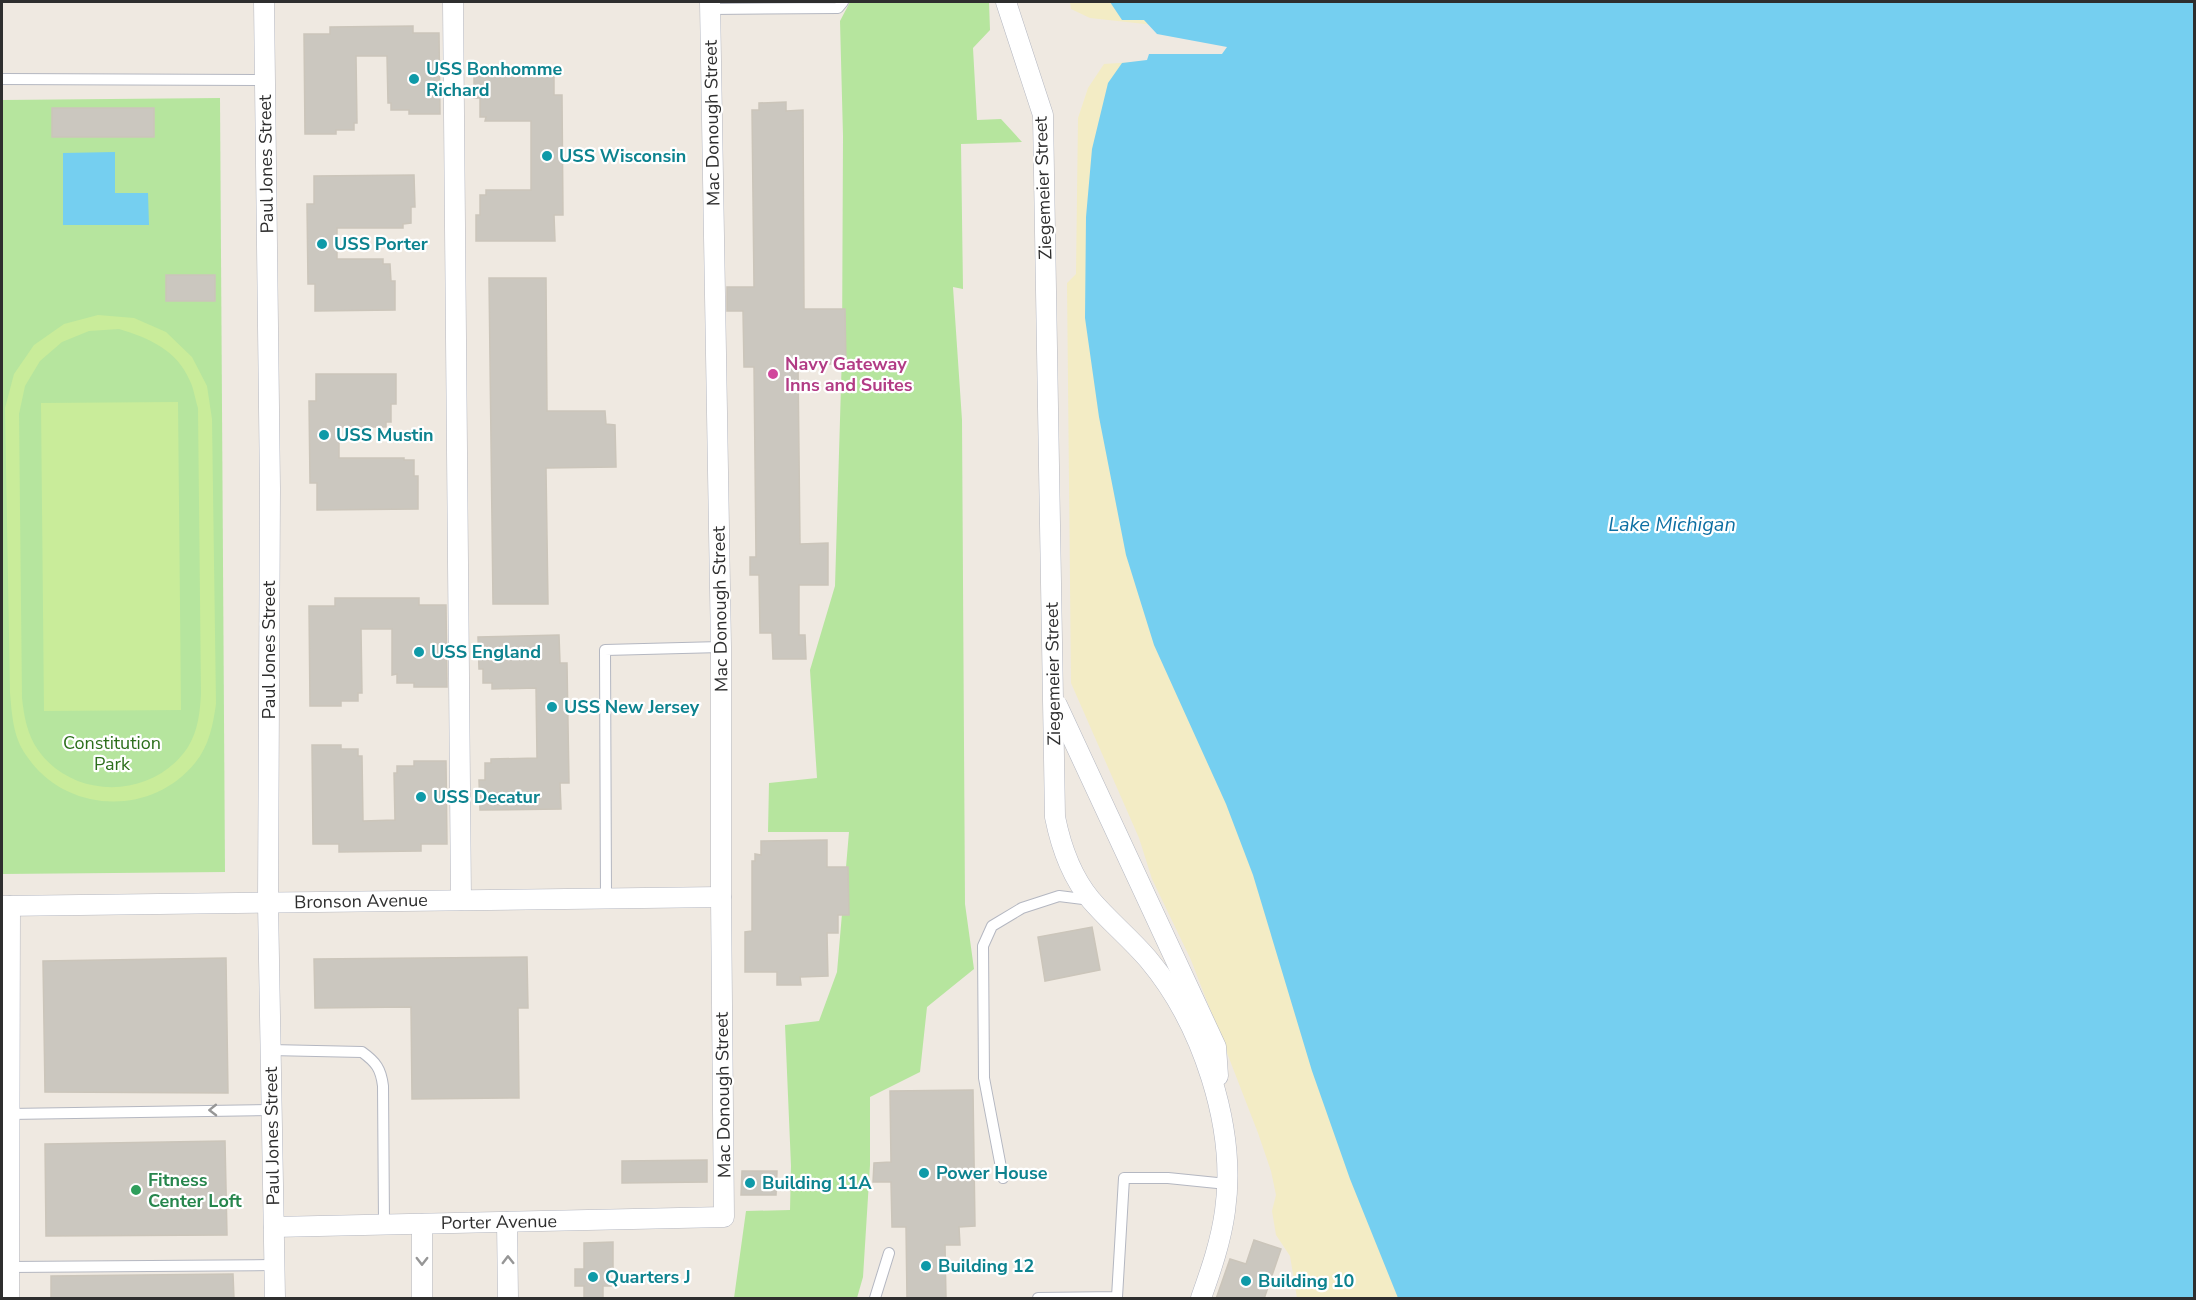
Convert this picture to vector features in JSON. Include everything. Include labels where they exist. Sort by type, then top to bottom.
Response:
[{"type":"street","name":"Paul Jones Street","points":[[264,2],[270,489],[268,903],[274,1299]]},
{"type":"street","points":[[453,2],[462,900]]},
{"type":"street","name":"Ziegemeier Street","points":[[1006,2],[1044,115],[1055,817],[1060,842],[1072,872],[1091,900],[1129,937],[1174,995],[1195,1034],[1211,1075],[1224,1138],[1226,1210],[1214,1264],[1201,1299]]},
{"type":"street","name":"Mac Donough Street","points":[[710,5],[721,647],[724,1217]]},
{"type":"street","points":[[1053,698],[1216,1047],[1220,1112]]},
{"type":"street","name":"Bronson Avenue","points":[[6,906],[721,897]]},
{"type":"street","points":[[6,906],[9,1114],[5,1136],[5,1200],[9,1299]]},
{"type":"street","name":"Porter Avenue","points":[[274,1227],[724,1217]]},
{"type":"street","points":[[507,1222],[508,1299]]},
{"type":"street","points":[[422,1224],[422,1299]]},
{"type":"lane","points":[[710,5],[838,8],[843,2]]},
{"type":"lane","points":[[2,79],[265,80]]},
{"type":"lane","points":[[606,898],[605,650],[721,647]]},
{"type":"lane","points":[[1002,1178],[984,1078],[983,946],[992,926],[1022,908],[1059,896],[1091,900]]},
{"type":"lane","points":[[270,1050],[362,1052],[374,1060],[381,1071],[383,1086],[384,1224]]},
{"type":"lane","points":[[9,1114],[272,1110]]},
{"type":"lane","points":[[1038,1299],[1118,1298],[1124,1178],[1168,1178],[1227,1184]]},
{"type":"lane","points":[[874,1299],[889,1253]]},
{"type":"lane","points":[[9,1267],[274,1265]]},
{"type":"green space","points":[[850,2],[989,2],[990,30],[973,48],[977,120],[1001,119],[1022,142],[961,144],[963,289],[953,287],[962,420],[965,904],[974,969],[927,1007],[920,1072],[870,1097],[870,1165],[863,1277],[857,1298],[734,1298],[746,1211],[790,1210],[791,1166],[785,1025],[819,1021],[837,972],[849,832],[768,832],[769,783],[817,778],[810,670],[835,586],[842,353],[843,136],[840,21]]},
{"type":"green space","name":"Constitution Park","points":[[220,98],[225,872],[2,874],[2,100]]},
{"type":"green space","points":[[98,315],[134,318],[166,332],[192,357],[207,386],[212,419],[216,704],[210,735],[195,763],[176,781],[155,793],[132,800],[108,801],[84,798],[62,788],[42,774],[26,755],[18,741],[13,718],[10,693],[5,408],[14,374],[34,345],[64,324]],"holes":[[[119,329],[151,341],[178,361],[191,384],[198,408],[201,694],[194,734],[188,747],[173,764],[155,777],[135,784],[114,787],[92,785],[72,778],[53,767],[38,750],[27,725],[22,698],[19,414],[25,386],[40,361],[62,342],[89,331]]]},
{"type":"green space","points":[[178,402],[181,710],[44,711],[41,403]]},
{"type":"sand","points":[[1070,2],[1267,2],[1154,25],[1090,18],[1071,9]]},
{"type":"sand","points":[[1163,60],[1631,1298],[1297,1298],[1290,1256],[1276,1235],[1272,1211],[1276,1195],[1271,1171],[1258,1133],[1191,960],[1152,879],[1139,838],[1071,683],[1067,283],[1076,274],[1078,118],[1088,88],[1104,64]]},
{"type":"water","name":"Lake Michigan","points":[[1110,2],[2194,2],[2194,1298],[1398,1298],[1350,1179],[1312,1071],[1253,875],[1226,804],[1154,645],[1126,555],[1099,417],[1085,318],[1086,217],[1092,149],[1108,83],[1122,63],[1147,60],[1149,54],[1222,54],[1227,47],[1157,34],[1144,20],[1122,20]]},
{"type":"water","points":[[115,152],[115,193],[148,193],[149,225],[63,225],[63,153]]},
{"type":"building","name":"USS Bonhomme Richard","points":[[413,26],[413,33],[439,33],[440,114],[409,114],[409,110],[391,110],[391,103],[388,103],[387,56],[356,56],[357,123],[354,123],[354,130],[336,130],[336,134],[305,134],[304,34],[330,34],[330,27]]},
{"type":"building","name":"USS Wisconsin","points":[[554,68],[554,95],[562,95],[563,215],[554,215],[555,241],[476,241],[476,215],[480,215],[480,195],[486,195],[486,190],[531,190],[531,121],[485,121],[486,117],[480,117],[480,98],[474,98],[474,69]]},
{"type":"building","name":"Navy Gateway Inns and Suites","points":[[786,102],[786,111],[803,110],[804,309],[845,309],[846,364],[798,364],[800,544],[828,543],[828,585],[799,585],[799,635],[805,635],[806,659],[773,659],[772,633],[760,633],[759,575],[750,575],[750,557],[756,557],[754,367],[744,367],[743,311],[727,311],[727,287],[754,287],[752,110],[759,110],[759,103]]},
{"type":"building","points":[[52,108],[154,108],[154,137],[52,137]]},
{"type":"building","name":"USS Porter","points":[[414,175],[415,207],[411,207],[411,223],[403,224],[403,228],[337,228],[337,259],[383,259],[383,264],[390,264],[391,281],[395,281],[395,310],[315,311],[315,284],[308,284],[307,204],[314,204],[314,176]]},
{"type":"building","points":[[166,275],[215,275],[215,301],[166,301]]},
{"type":"building","points":[[489,278],[546,278],[547,411],[605,411],[606,424],[615,425],[616,467],[546,468],[548,604],[493,604]]},
{"type":"building","name":"USS Mustin","points":[[316,374],[396,374],[396,404],[391,404],[391,422],[386,422],[386,427],[339,427],[339,458],[414,460],[414,476],[418,476],[418,509],[317,510],[317,483],[310,483],[309,401],[316,401]]},
{"type":"building","name":"USS England","points":[[335,598],[419,598],[419,605],[446,605],[447,687],[414,687],[414,683],[397,683],[397,674],[392,675],[392,629],[361,629],[362,693],[358,693],[358,701],[341,701],[341,706],[310,706],[309,606],[335,606]]},
{"type":"building","name":"USS New Jersey","points":[[559,635],[560,663],[567,663],[569,783],[560,783],[561,809],[480,810],[479,780],[485,780],[485,763],[491,763],[491,759],[537,758],[536,688],[492,689],[492,683],[483,683],[483,669],[479,669],[478,637]]},
{"type":"building","name":"USS Decatur","points":[[312,745],[341,745],[341,749],[358,749],[358,756],[362,756],[363,821],[395,820],[394,773],[397,773],[397,766],[414,766],[414,761],[446,761],[447,844],[421,844],[421,851],[339,852],[339,844],[313,844]]},
{"type":"building","points":[[827,840],[827,867],[848,867],[849,915],[838,915],[838,933],[827,933],[828,976],[800,977],[801,985],[777,985],[777,972],[745,972],[745,932],[752,931],[752,861],[755,861],[755,854],[761,855],[761,841]]},
{"type":"building","points":[[1092,927],[1100,970],[1045,981],[1038,937]]},
{"type":"building","points":[[527,957],[528,1008],[518,1008],[519,1098],[412,1099],[411,1007],[315,1008],[314,959]]},
{"type":"building","points":[[226,958],[228,1093],[45,1092],[43,961]]},
{"type":"building","name":"Power House","points":[[973,1090],[975,1226],[959,1227],[960,1245],[945,1245],[946,1299],[907,1299],[906,1227],[892,1227],[891,1182],[873,1182],[874,1163],[891,1162],[890,1091]]},
{"type":"building","name":"Fitness Center Loft","points":[[225,1141],[227,1235],[46,1236],[45,1144]]},
{"type":"building","points":[[707,1160],[707,1182],[622,1183],[622,1161]]},
{"type":"building","points":[[742,1171],[777,1171],[776,1195],[741,1195]]},
{"type":"building","name":"Building 10","points":[[1254,1240],[1281,1249],[1264,1299],[1216,1299],[1230,1259],[1246,1264]]},
{"type":"building","name":"Quarters J","points":[[613,1242],[613,1268],[610,1268],[611,1286],[603,1286],[603,1299],[584,1299],[584,1286],[575,1286],[575,1269],[584,1269],[584,1243]]},
{"type":"building","points":[[233,1274],[234,1299],[51,1299],[51,1276]]},
{"type":"place","name":"USS Bonhomme Richard","points":[[414,79]]},
{"type":"place","name":"USS Wisconsin","points":[[547,156]]},
{"type":"place","name":"USS Porter","points":[[322,244]]},
{"type":"place","name":"Navy Gateway Inns and Suites","points":[[773,374]]},
{"type":"place","name":"USS Mustin","points":[[324,435]]},
{"type":"place","name":"USS England","points":[[419,652]]},
{"type":"place","name":"USS New Jersey","points":[[552,707]]},
{"type":"place","name":"USS Decatur","points":[[421,797]]},
{"type":"place","name":"Power House","points":[[924,1173]]},
{"type":"place","name":"Building 11A","points":[[750,1183]]},
{"type":"place","name":"Fitness Center Loft","points":[[136,1190]]},
{"type":"place","name":"Building 12","points":[[926,1266]]},
{"type":"place","name":"Quarters J","points":[[593,1277]]},
{"type":"place","name":"Building 10","points":[[1246,1281]]}]
